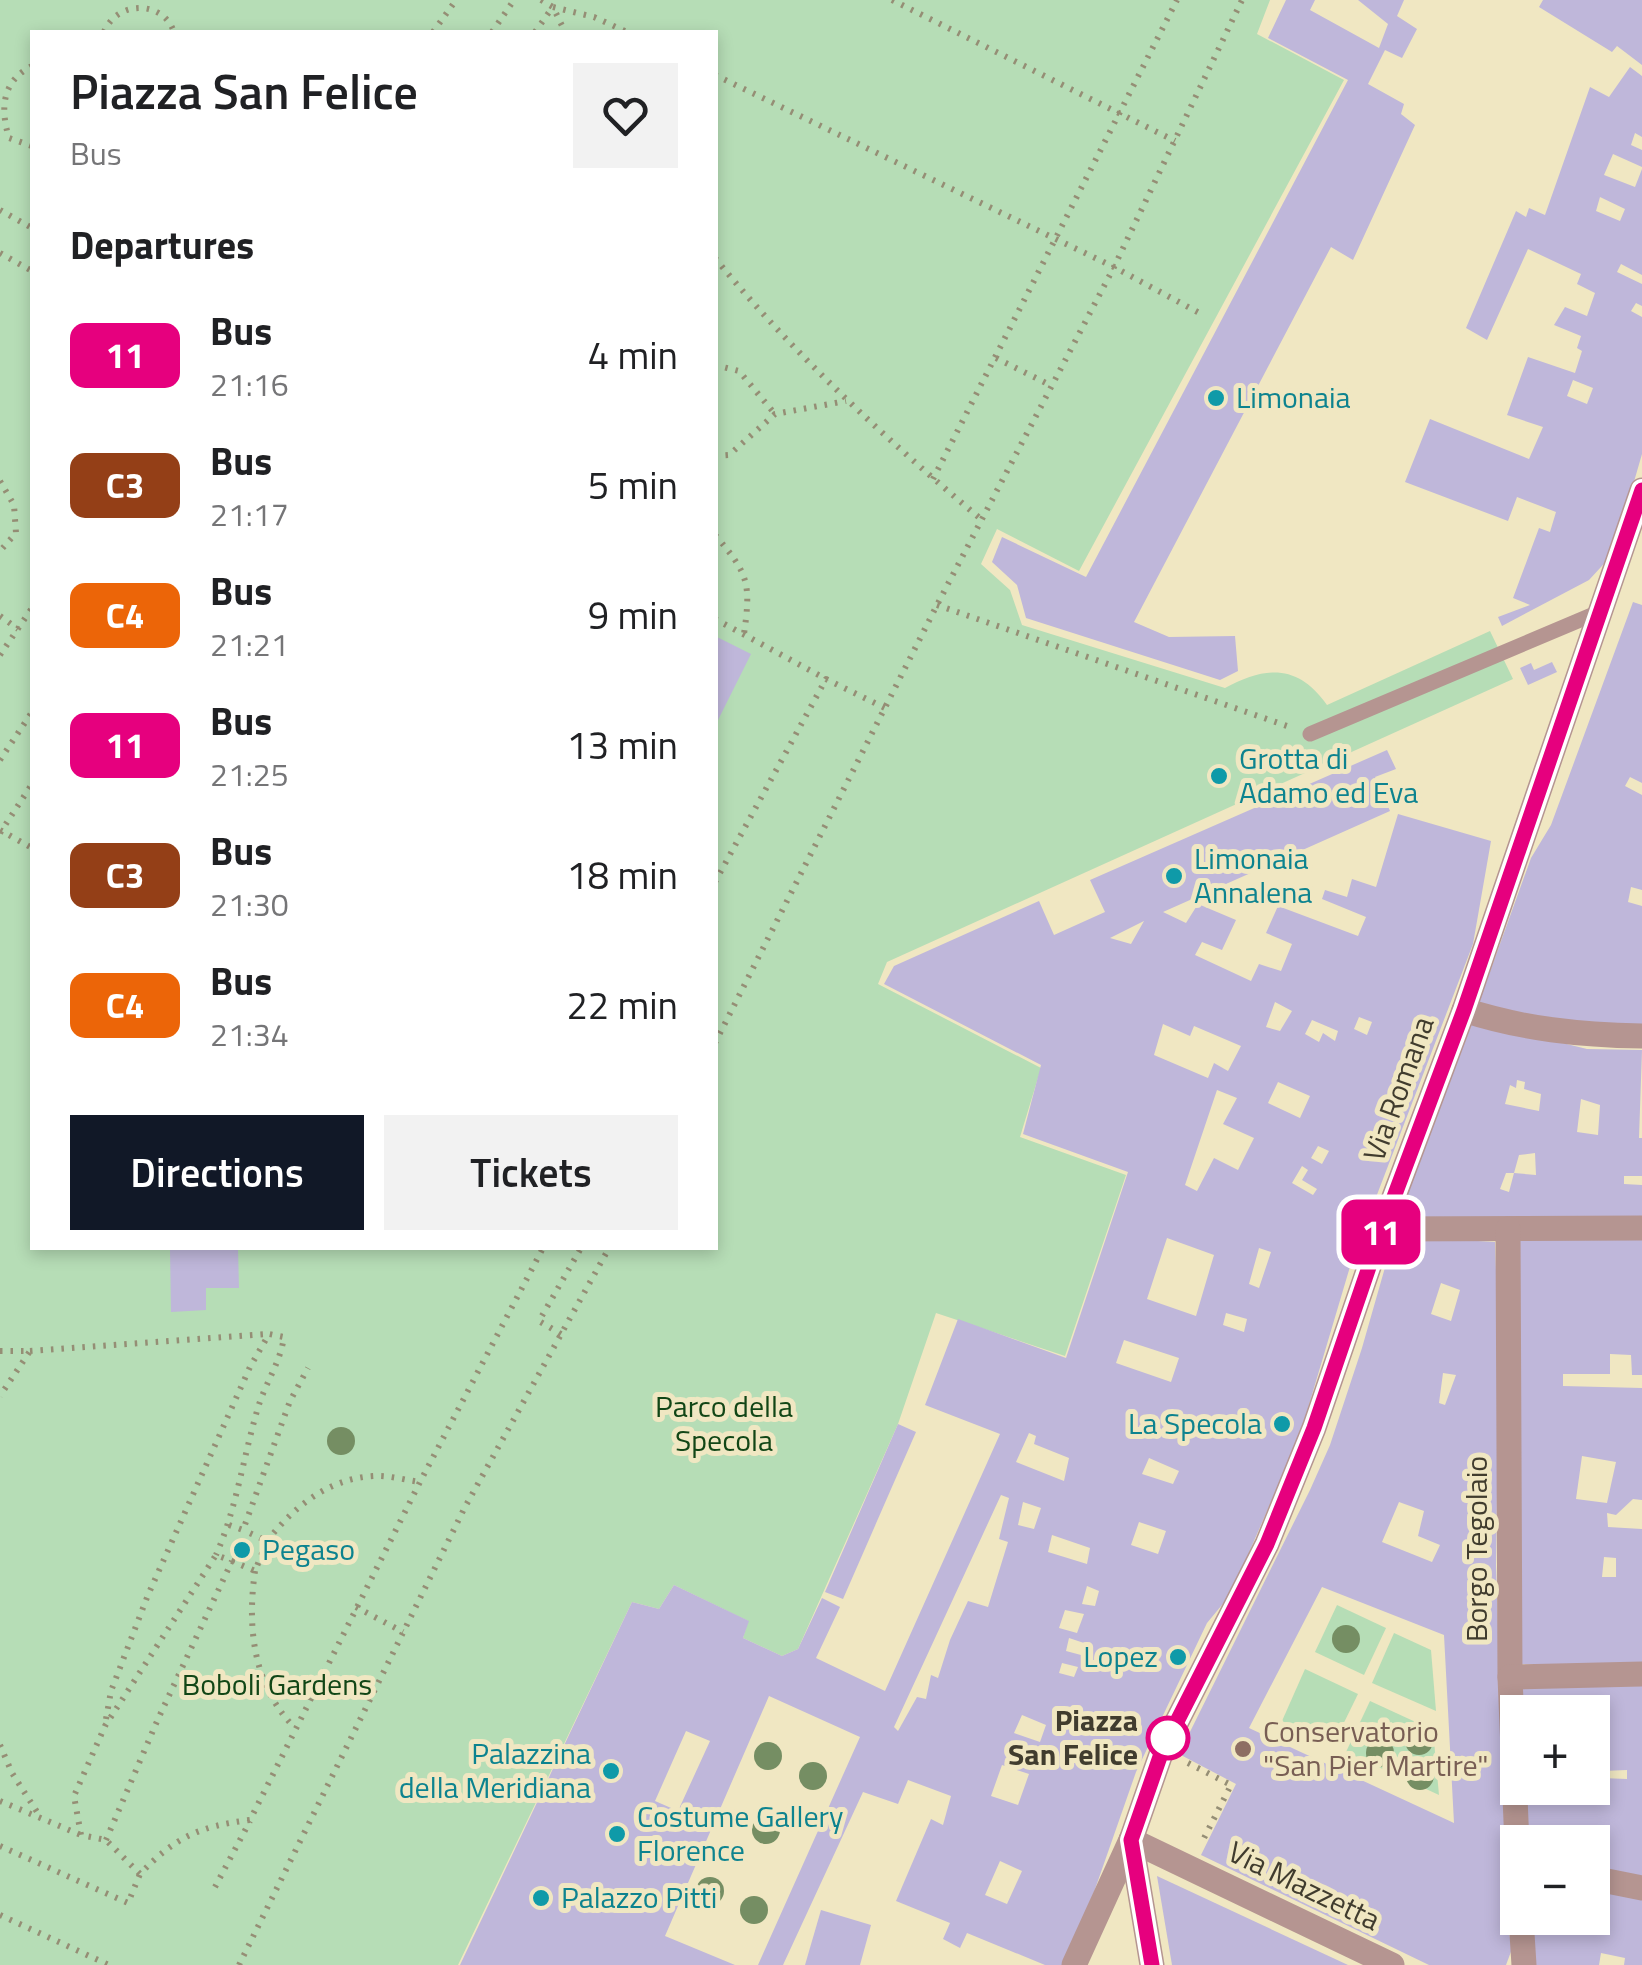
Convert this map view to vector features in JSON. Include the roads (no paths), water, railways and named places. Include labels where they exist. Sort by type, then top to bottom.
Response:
[{"type":"street","name":"Via Romana","points":[[1131,1840],[1267,1544],[1314,1428],[1382,1229],[1464,1010],[1642,490]]},
{"type":"street","points":[[1464,1010],[1582,1036],[1642,1036]]},
{"type":"street","points":[[1382,1229],[1642,1228]]},
{"type":"street","name":"Borgo Tegolaio","points":[[1508,1229],[1510,1677],[1516,1825]]},
{"type":"street","points":[[1510,1677],[1642,1674]]},
{"type":"street","points":[[1074,1965],[1131,1840]]},
{"type":"street","points":[[1131,1840],[1152,1965]]},
{"type":"street","name":"Via Mazzetta","points":[[1131,1840],[1192,1860],[1392,1965]]},
{"type":"street","points":[[1610,1882],[1642,1888]]},
{"type":"street","points":[[1522,1935],[1524,1965]]},
{"type":"lane","points":[[1310,734],[1599,612]]},
{"type":"place","name":"Limonaia","points":[[1216,398]]},
{"type":"place","name":"Grotta di Adamo ed Eva","points":[[1219,776]]},
{"type":"place","name":"Limonaia Annalena","points":[[1174,876]]},
{"type":"place","name":"La Specola","points":[[1282,1424]]},
{"type":"place","name":"Pegaso","points":[[242,1550]]},
{"type":"place","name":"Lopez","points":[[1178,1657]]},
{"type":"place","name":"Piazza San Felice","points":[[1168,1738]]},
{"type":"place","name":"Conservatorio \"San Pier Martire\"","points":[[1243,1749]]},
{"type":"place","name":"Palazzina della Meridiana","points":[[611,1771]]},
{"type":"place","name":"Costume Gallery Florence","points":[[617,1834]]},
{"type":"place","name":"Palazzo Pitti","points":[[541,1898]]},
{"type":"park label","name":"Parco della Specola","points":[[724,1424]]},
{"type":"park label","name":"Boboli Gardens","points":[[277,1685]]}]
